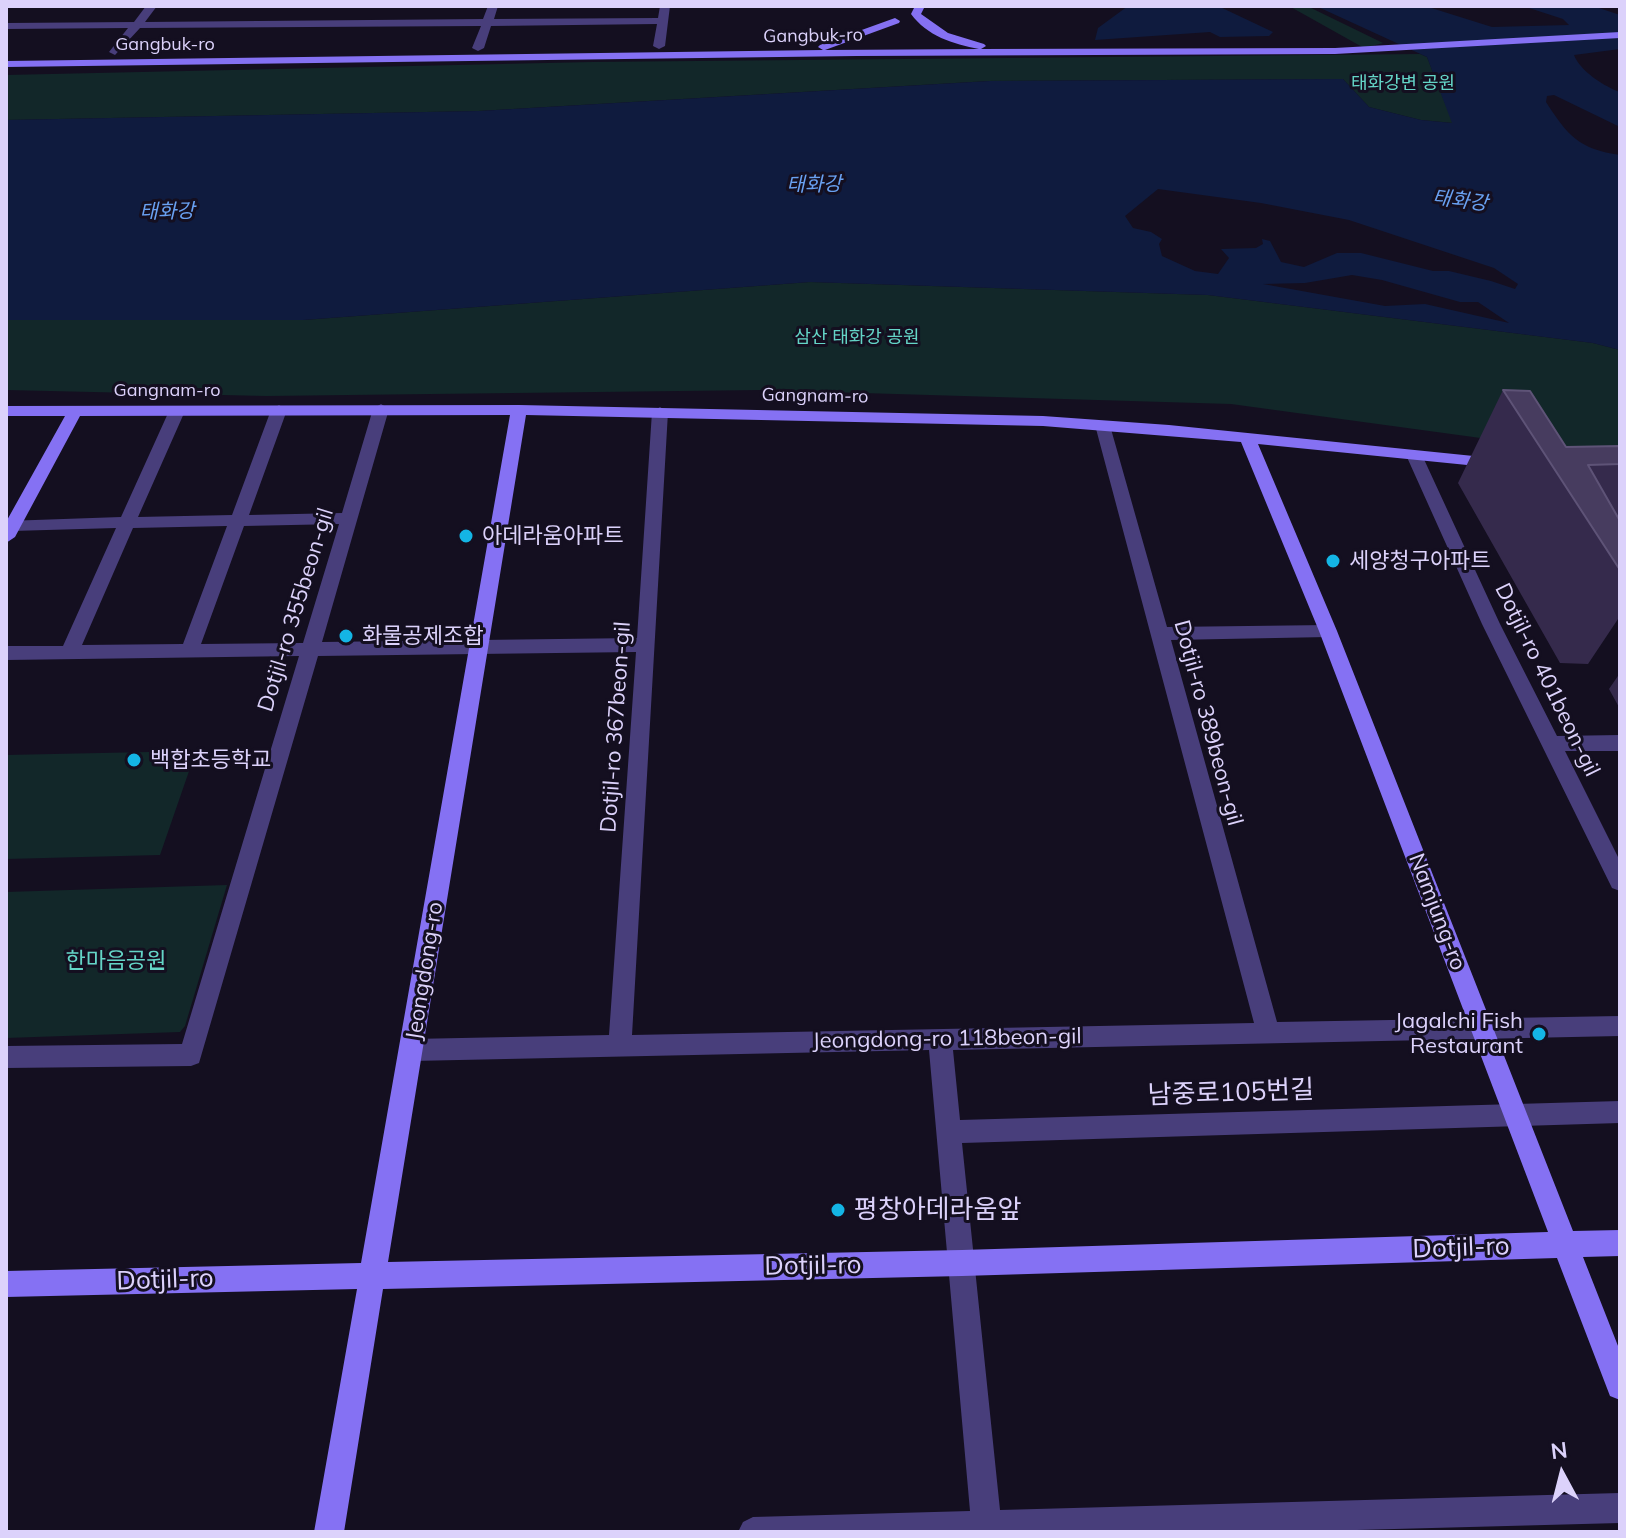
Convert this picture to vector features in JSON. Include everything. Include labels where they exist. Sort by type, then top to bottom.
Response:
[{"type":"main road","points":[[781,54],[834,44],[895,21],[920,6]]},
{"type":"main road","points":[[920,6],[918,18],[953,38],[1020,53]]},
{"type":"main road","points":[[881,53],[878,36],[895,21]]},
{"type":"main road","name":"Gangbuk-ro","points":[[6,64],[1374,50],[1620,35]]},
{"type":"main road","points":[[6,58],[57,57],[168,63]]},
{"type":"main road","points":[[6,72],[168,63]]},
{"type":"main road","name":"Gangnam-ro","points":[[6,411],[519,410],[1103,425],[1511,465]]},
{"type":"main road","name":"Jeongdong-ro","points":[[329,1532],[519,410]]},
{"type":"main road","points":[[9,531],[75,411]]},
{"type":"main road","name":"Namjung-ro","points":[[1248,440],[1328,631],[1620,1386]]},
{"type":"main road","name":"Dotjil-ro","points":[[6,1284],[962,1263],[1620,1243]]},
{"type":"street","points":[[115,52],[152,6]]},
{"type":"street","points":[[478,48],[493,6]]},
{"type":"street","points":[[659,46],[665,6]]},
{"type":"street","points":[[6,26],[663,21]]},
{"type":"street","name":"Dotjil-ro 355beon-gil","points":[[6,1057],[191,1055],[381,409]]},
{"type":"street","points":[[190,649],[279,410]]},
{"type":"street","points":[[70,651],[177,411]]},
{"type":"street","name":"Dotjil-ro 367beon-gil","points":[[620,1046],[660,412]]},
{"type":"street","name":"Dotjil-ro 389beon-gil","points":[[1103,425],[1268,1033]]},
{"type":"street","name":"Dotjil-ro 401beon-gil","points":[[1414,455],[1491,624],[1620,882]]},
{"type":"street","points":[[9,531],[127,523],[348,518]]},
{"type":"street","points":[[1159,634],[1328,631]]},
{"type":"street","points":[[6,653],[646,645]]},
{"type":"street","points":[[1553,744],[1620,743]]},
{"type":"street","name":"Jeongdong-ro 118beon-gil","points":[[412,1050],[1620,1026]]},
{"type":"street","points":[[940,1039],[987,1528]]},
{"type":"street","name":"남중로105번길","points":[[949,1132],[1620,1112]]},
{"type":"street","points":[[769,1531],[1398,1523],[1620,1508]]},
{"type":"green space","points":[[1289,6],[1307,6],[1383,43],[1364,48]]},
{"type":"green space","name":"태화강변 공원","points":[[1420,54],[1427,57],[1453,123],[1421,120],[1369,107],[1343,79],[989,81],[479,111],[6,120],[6,75],[592,62]]},
{"type":"green space","name":"삼산 태화강 공원","points":[[810,282],[1208,295],[1593,343],[1620,350],[1620,457],[1231,404],[762,390],[266,396],[6,390],[6,320],[303,320]]},
{"type":"green space","points":[[196,751],[160,855],[6,859],[6,755]]},
{"type":"green space","name":"한마음공원","points":[[227,885],[185,1026],[180,1032],[6,1038],[6,892]]},
{"type":"water","points":[[1128,6],[1218,6],[1273,32],[1269,36],[1220,37],[1210,32],[1095,40],[1098,28]]},
{"type":"water","name":"태화강","points":[[1316,6],[1425,6],[1492,27],[1569,25],[1563,19],[1523,6],[1593,6],[1620,15],[1620,49],[1574,55],[1594,78],[1620,92],[1620,127],[1554,95],[1547,96],[1546,102],[1568,132],[1584,145],[1620,155],[1620,350],[1593,343],[1208,295],[810,282],[303,320],[6,320],[6,120],[479,111],[990,81],[1343,79],[1369,107],[1421,120],[1452,123],[1427,57]],"holes":[[[1158,189],[1261,203],[1349,220],[1494,268],[1518,284],[1515,289],[1449,271],[1433,271],[1361,253],[1337,253],[1304,267],[1281,262],[1270,241],[1262,239],[1263,244],[1256,248],[1221,249],[1229,258],[1218,274],[1195,271],[1162,256],[1159,244],[1162,239],[1151,232],[1133,228],[1125,216]],[[1352,275],[1382,280],[1460,302],[1478,302],[1509,323],[1425,304],[1385,306],[1263,284],[1305,283]]]},
{"type":"building","points":[[1503,390],[1530,391],[1566,447],[1620,446],[1620,464],[1588,465],[1620,521],[1620,570]]},
{"type":"place","name":"아데라움아파트","points":[[466,536]]},
{"type":"place","name":"세양청구아파트","points":[[1333,561]]},
{"type":"place","name":"화물공제조합","points":[[346,636]]},
{"type":"place","name":"백합초등학교","points":[[134,760]]},
{"type":"place","name":"Jagalchi Fish Restaurant","points":[[1539,1034]]},
{"type":"place","name":"평창아데라움앞","points":[[838,1210]]}]
